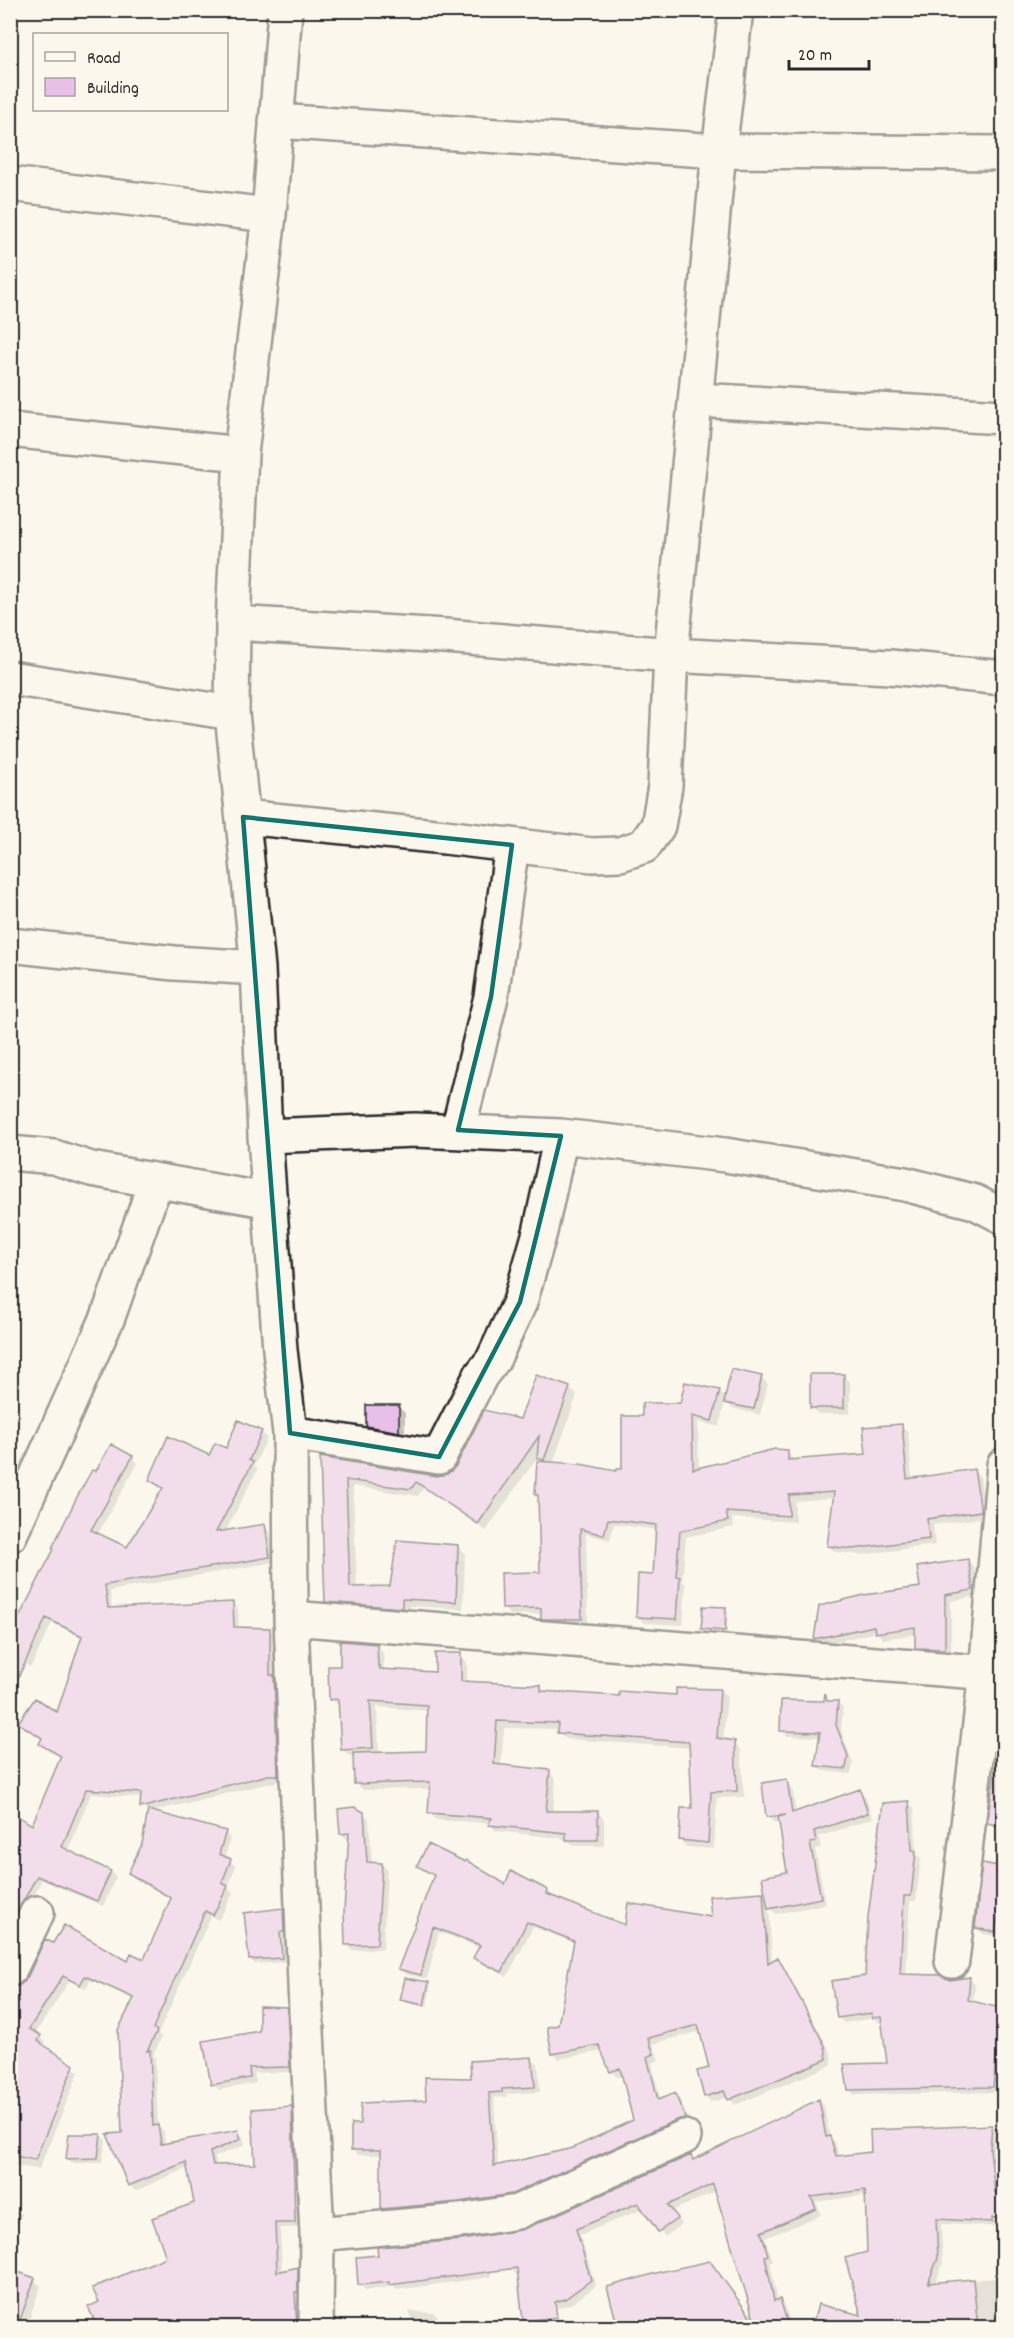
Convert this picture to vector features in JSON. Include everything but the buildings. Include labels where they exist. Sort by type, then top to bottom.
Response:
[{"type":"street","points":[[285,10],[268,215],[241,454],[233,623],[232,713],[258,968],[265,1136],[280,1350],[290,1433],[291,1618],[317,2234],[316,2328]]},
{"type":"street","points":[[243,817],[592,855],[620,854],[644,846],[658,826],[665,786],[671,655],[719,151],[736,10]]},
{"type":"street","points":[[276,121],[719,151],[1004,153]]},
{"type":"street","points":[[10,184],[268,215]]},
{"type":"street","points":[[697,400],[1004,417]]},
{"type":"street","points":[[10,430],[241,454]]},
{"type":"street","points":[[233,623],[445,636],[671,655],[890,667],[1004,678]]},
{"type":"street","points":[[10,678],[232,713]]},
{"type":"street","points":[[458,1131],[491,997],[512,845]]},
{"type":"street","points":[[10,945],[174,963],[258,968]]},
{"type":"street","points":[[265,1136],[415,1130],[561,1136],[725,1155],[905,1184],[975,1202],[1004,1217]]},
{"type":"street","points":[[290,1433],[439,1457],[481,1375],[493,1360],[520,1302],[540,1232],[561,1136]]},
{"type":"street","points":[[10,1153],[54,1157],[91,1169],[271,1200]]},
{"type":"street","points":[[10,1535],[108,1317],[156,1180]]},
{"type":"street","points":[[952,1960],[995,1674],[1004,1465]]},
{"type":"street","points":[[291,1618],[995,1674]]},
{"type":"street","points":[[10,1969],[37,1913]]},
{"type":"street","points":[[317,2234],[460,2221],[518,2212],[684,2137]]},
{"type":"highlighted area","points":[[243,817],[512,845],[491,997],[458,1130],[561,1136],[520,1302],[439,1457],[290,1433]]}]
